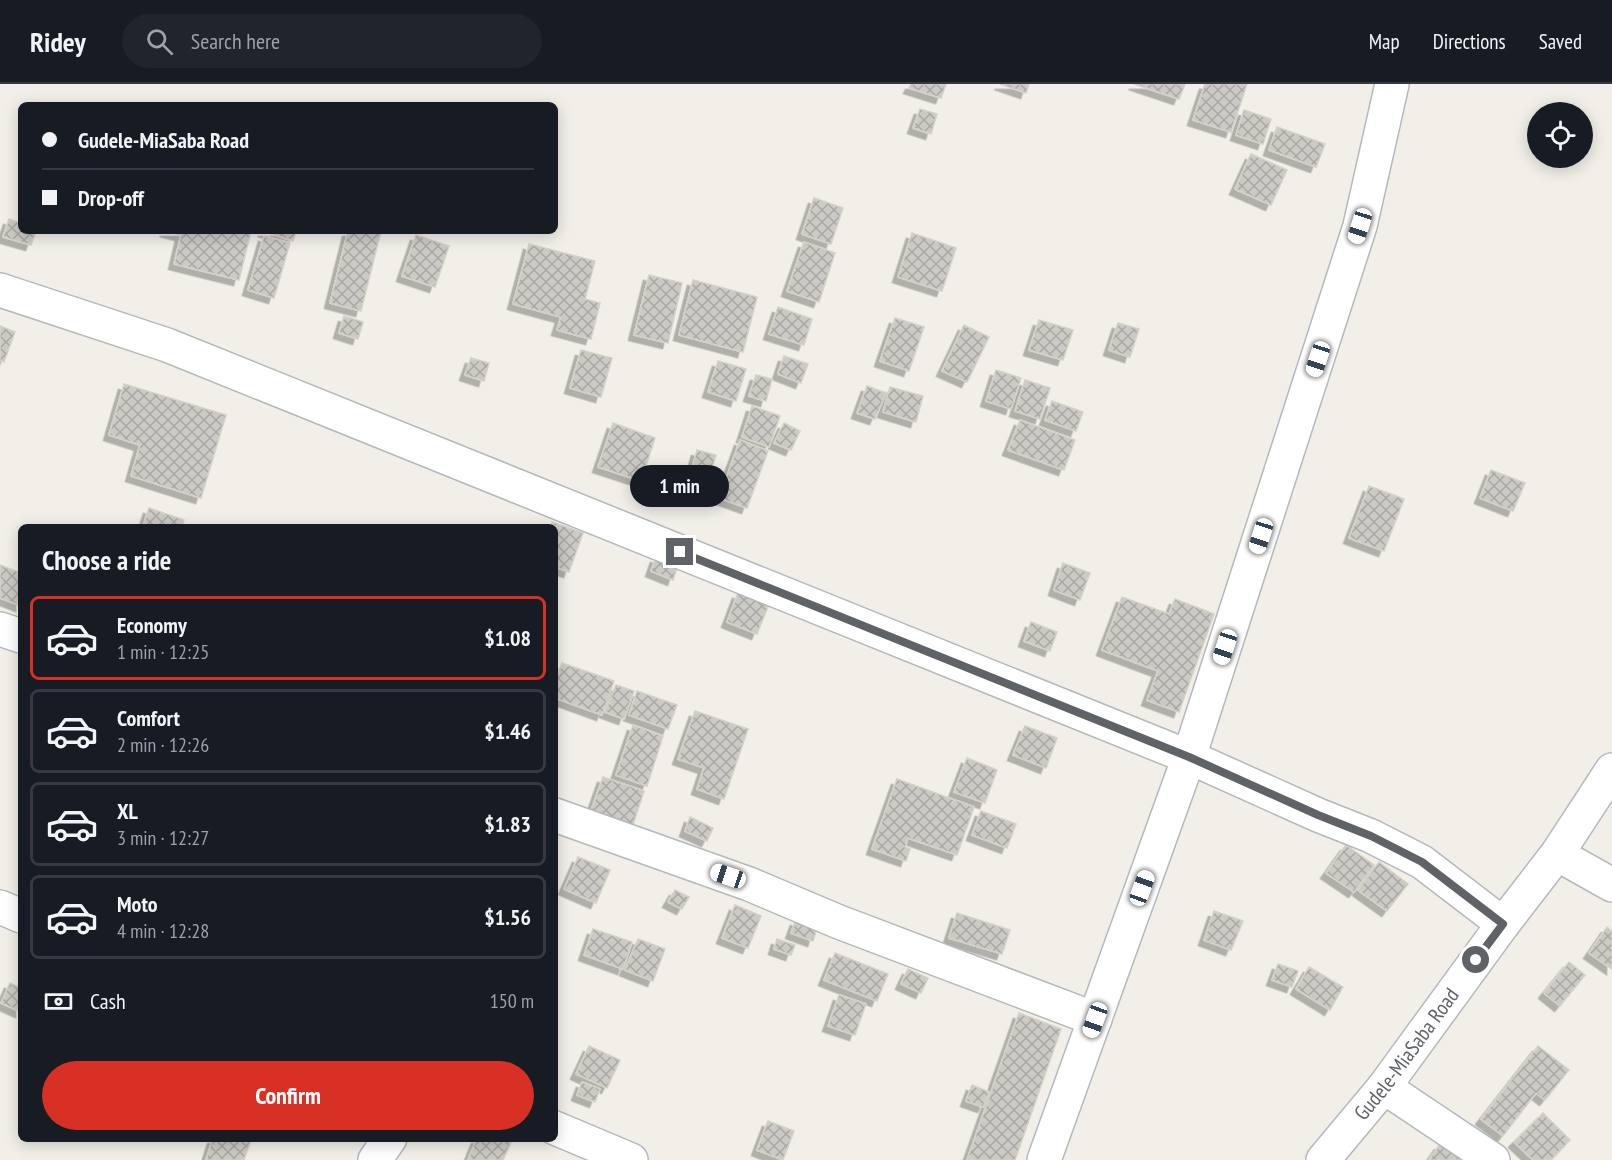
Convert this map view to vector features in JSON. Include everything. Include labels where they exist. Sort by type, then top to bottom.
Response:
[{"type":"street","points":[[1044,1160],[1189,757],[1360,226],[1392,84]]},
{"type":"street","points":[[0,290],[167,345],[1189,757],[1318,815],[1371,836],[1422,862],[1503,924]]},
{"type":"street","points":[[0,629],[18,635]]},
{"type":"street","name":"Gudele-MiaSaba Road","points":[[1323,1160],[1384,1087],[1557,854],[1612,770]]},
{"type":"street","points":[[558,816],[749,884],[838,922],[1095,1020]]},
{"type":"street","points":[[1557,854],[1612,885]]},
{"type":"street","points":[[0,908],[18,915]]},
{"type":"street","points":[[1384,1087],[1493,1160]]},
{"type":"street","points":[[558,1129],[631,1160]]},
{"type":"street","points":[[375,1160],[387,1142]]},
{"type":"building","points":[[911,84],[946,84],[941,98],[909,88]]},
{"type":"building","points":[[1000,84],[1029,84],[1026,93]]},
{"type":"building","points":[[1134,84],[1185,84],[1179,99]]},
{"type":"building","points":[[1205,84],[1247,84],[1231,132],[1193,120]]},
{"type":"building","points":[[920,109],[937,114],[931,134],[913,128]]},
{"type":"building","points":[[1244,110],[1271,119],[1263,144],[1236,135]]},
{"type":"building","points":[[1277,127],[1325,144],[1316,167],[1269,150]]},
{"type":"building","points":[[1251,154],[1287,170],[1271,205],[1235,189]]},
{"type":"building","points":[[814,198],[843,208],[831,244],[802,234]]},
{"type":"building","points":[[9,219],[18,222],[18,234],[35,234],[31,245],[3,237]]},
{"type":"building","points":[[912,233],[956,248],[942,291],[898,277]]},
{"type":"building","points":[[177,234],[250,234],[239,280],[174,264],[181,235]]},
{"type":"building","points":[[272,234],[295,234],[293,241]]},
{"type":"building","points":[[347,234],[380,234],[361,311],[330,303]]},
{"type":"building","points":[[416,235],[449,246],[435,287],[402,276]]},
{"type":"building","points":[[264,236],[290,243],[274,298],[248,290]]},
{"type":"building","points":[[804,242],[835,253],[819,302],[787,291]]},
{"type":"building","points":[[529,244],[595,261],[585,299],[600,303],[591,339],[557,330],[561,317],[513,304]]},
{"type":"building","points":[[649,275],[682,283],[668,343],[634,335]]},
{"type":"building","points":[[693,280],[757,297],[743,352],[679,335]]},
{"type":"building","points":[[778,307],[812,319],[804,345],[769,334]]},
{"type":"building","points":[[344,316],[363,322],[358,339],[339,333]]},
{"type":"building","points":[[895,318],[924,327],[909,371],[880,361]]},
{"type":"building","points":[[1039,320],[1073,330],[1063,360],[1029,350]]},
{"type":"building","points":[[1118,323],[1139,329],[1130,357],[1109,350]]},
{"type":"building","points":[[964,325],[989,337],[967,382],[942,371]]},
{"type":"building","points":[[0,326],[15,332],[4,362],[0,360]]},
{"type":"building","points":[[581,350],[612,358],[601,397],[570,388]]},
{"type":"building","points":[[784,356],[808,364],[801,383],[778,374]]},
{"type":"building","points":[[471,358],[489,363],[484,381],[465,375]]},
{"type":"building","points":[[718,361],[746,369],[736,401],[708,392]]},
{"type":"building","points":[[996,370],[1021,378],[1011,409],[986,401]]},
{"type":"building","points":[[756,375],[772,379],[766,401],[749,396]]},
{"type":"building","points":[[1025,380],[1050,388],[1040,419],[1015,411]]},
{"type":"building","points":[[124,384],[226,415],[201,498],[131,476],[140,445],[109,435]]},
{"type":"building","points":[[867,386],[886,393],[875,419],[857,413]]},
{"type":"building","points":[[890,387],[923,396],[916,422],[883,412]]},
{"type":"building","points":[[1052,401],[1083,412],[1076,431],[1045,420]]},
{"type":"building","points":[[752,406],[780,416],[769,447],[742,437]]},
{"type":"building","points":[[1020,420],[1075,440],[1064,470],[1008,450]]},
{"type":"building","points":[[613,423],[655,438],[641,481],[598,467]]},
{"type":"building","points":[[784,423],[800,431],[791,450],[774,443]]},
{"type":"building","points":[[740,440],[768,451],[747,508],[719,498]]},
{"type":"building","points":[[697,450],[716,455],[708,480],[690,475]]},
{"type":"building","points":[[1491,470],[1525,483],[1513,511],[1480,498]]},
{"type":"building","points":[[1369,486],[1404,499],[1384,551],[1349,538]]},
{"type":"building","points":[[149,508],[184,520],[183,524],[144,524]]},
{"type":"building","points":[[558,524],[583,533],[569,572],[558,568]]},
{"type":"building","points":[[656,557],[678,565],[673,580],[651,571]]},
{"type":"building","points":[[1063,563],[1090,573],[1080,600],[1054,590]]},
{"type":"building","points":[[0,565],[18,572],[18,605],[0,598]]},
{"type":"building","points":[[738,593],[769,604],[757,634],[727,622]]},
{"type":"building","points":[[1122,597],[1169,614],[1175,599],[1214,614],[1179,712],[1147,700],[1158,671],[1102,650]]},
{"type":"building","points":[[1031,622],[1057,632],[1050,651],[1024,641]]},
{"type":"building","points":[[562,663],[614,681],[602,715],[558,699],[558,674]]},
{"type":"building","points":[[616,685],[634,691],[624,719],[605,712]]},
{"type":"building","points":[[637,691],[677,705],[668,729],[629,715]]},
{"type":"building","points":[[695,711],[748,729],[724,799],[697,789],[704,768],[678,759]]},
{"type":"building","points":[[633,725],[663,736],[647,786],[616,775]]},
{"type":"building","points":[[1025,726],[1057,738],[1046,768],[1013,755]]},
{"type":"building","points":[[967,758],[997,770],[985,803],[954,792]]},
{"type":"building","points":[[603,777],[644,791],[633,825],[591,811]]},
{"type":"building","points":[[897,779],[974,807],[957,855],[908,838],[905,847],[910,849],[906,861],[872,849]]},
{"type":"building","points":[[981,811],[1016,824],[1007,848],[972,835]]},
{"type":"building","points":[[690,817],[713,828],[707,841],[685,831]]},
{"type":"building","points":[[1346,845],[1374,865],[1354,892],[1326,873]]},
{"type":"building","points":[[578,857],[610,870],[596,903],[564,889]]},
{"type":"building","points":[[1379,862],[1408,884],[1387,911],[1358,890]]},
{"type":"building","points":[[675,890],[689,897],[682,909],[668,902]]},
{"type":"building","points":[[735,905],[761,916],[748,948],[722,938]]},
{"type":"building","points":[[1214,911],[1243,921],[1231,950],[1204,940]]},
{"type":"building","points":[[957,913],[1010,930],[1002,954],[949,938]]},
{"type":"building","points":[[796,920],[817,928],[813,941],[791,933]]},
{"type":"building","points":[[1607,927],[1612,931],[1612,969],[1589,953]]},
{"type":"building","points":[[593,929],[632,942],[623,969],[584,955]]},
{"type":"building","points":[[638,939],[665,949],[653,981],[625,970]]},
{"type":"building","points":[[777,939],[795,945],[791,955],[774,949]]},
{"type":"building","points":[[835,953],[888,974],[877,1001],[824,980]]},
{"type":"building","points":[[1569,962],[1585,975],[1560,1006],[1544,993]]},
{"type":"building","points":[[1278,964],[1298,971],[1292,987],[1272,980]]},
{"type":"building","points":[[1309,967],[1343,987],[1330,1010],[1296,989]]},
{"type":"building","points":[[908,969],[928,978],[921,993],[901,984]]},
{"type":"building","points":[[10,983],[18,987],[18,1011],[1,1003]]},
{"type":"building","points":[[839,995],[866,1004],[855,1035],[828,1026]]},
{"type":"building","points":[[1019,1013],[1061,1029],[1015,1160],[967,1160]]},
{"type":"building","points":[[589,1046],[620,1060],[607,1088],[576,1074]]},
{"type":"building","points":[[1538,1046],[1569,1070],[1545,1100],[1536,1093],[1503,1136],[1481,1119]]},
{"type":"building","points":[[582,1082],[600,1089],[595,1102],[577,1095]]},
{"type":"building","points":[[972,1085],[989,1092],[983,1107],[966,1101]]},
{"type":"building","points":[[1543,1113],[1570,1140],[1551,1160],[1533,1160],[1514,1142]]},
{"type":"building","points":[[768,1121],[794,1131],[783,1160],[757,1150]]},
{"type":"building","points":[[212,1142],[250,1142],[244,1160],[206,1160]]},
{"type":"building","points":[[475,1142],[511,1142],[503,1160],[468,1160]]},
{"type":"building","points":[[1440,1144],[1463,1160],[1429,1160]]},
{"type":"route","points":[[680,552],[1189,757],[1318,815],[1371,836],[1422,862],[1503,924],[1476,960]]}]
